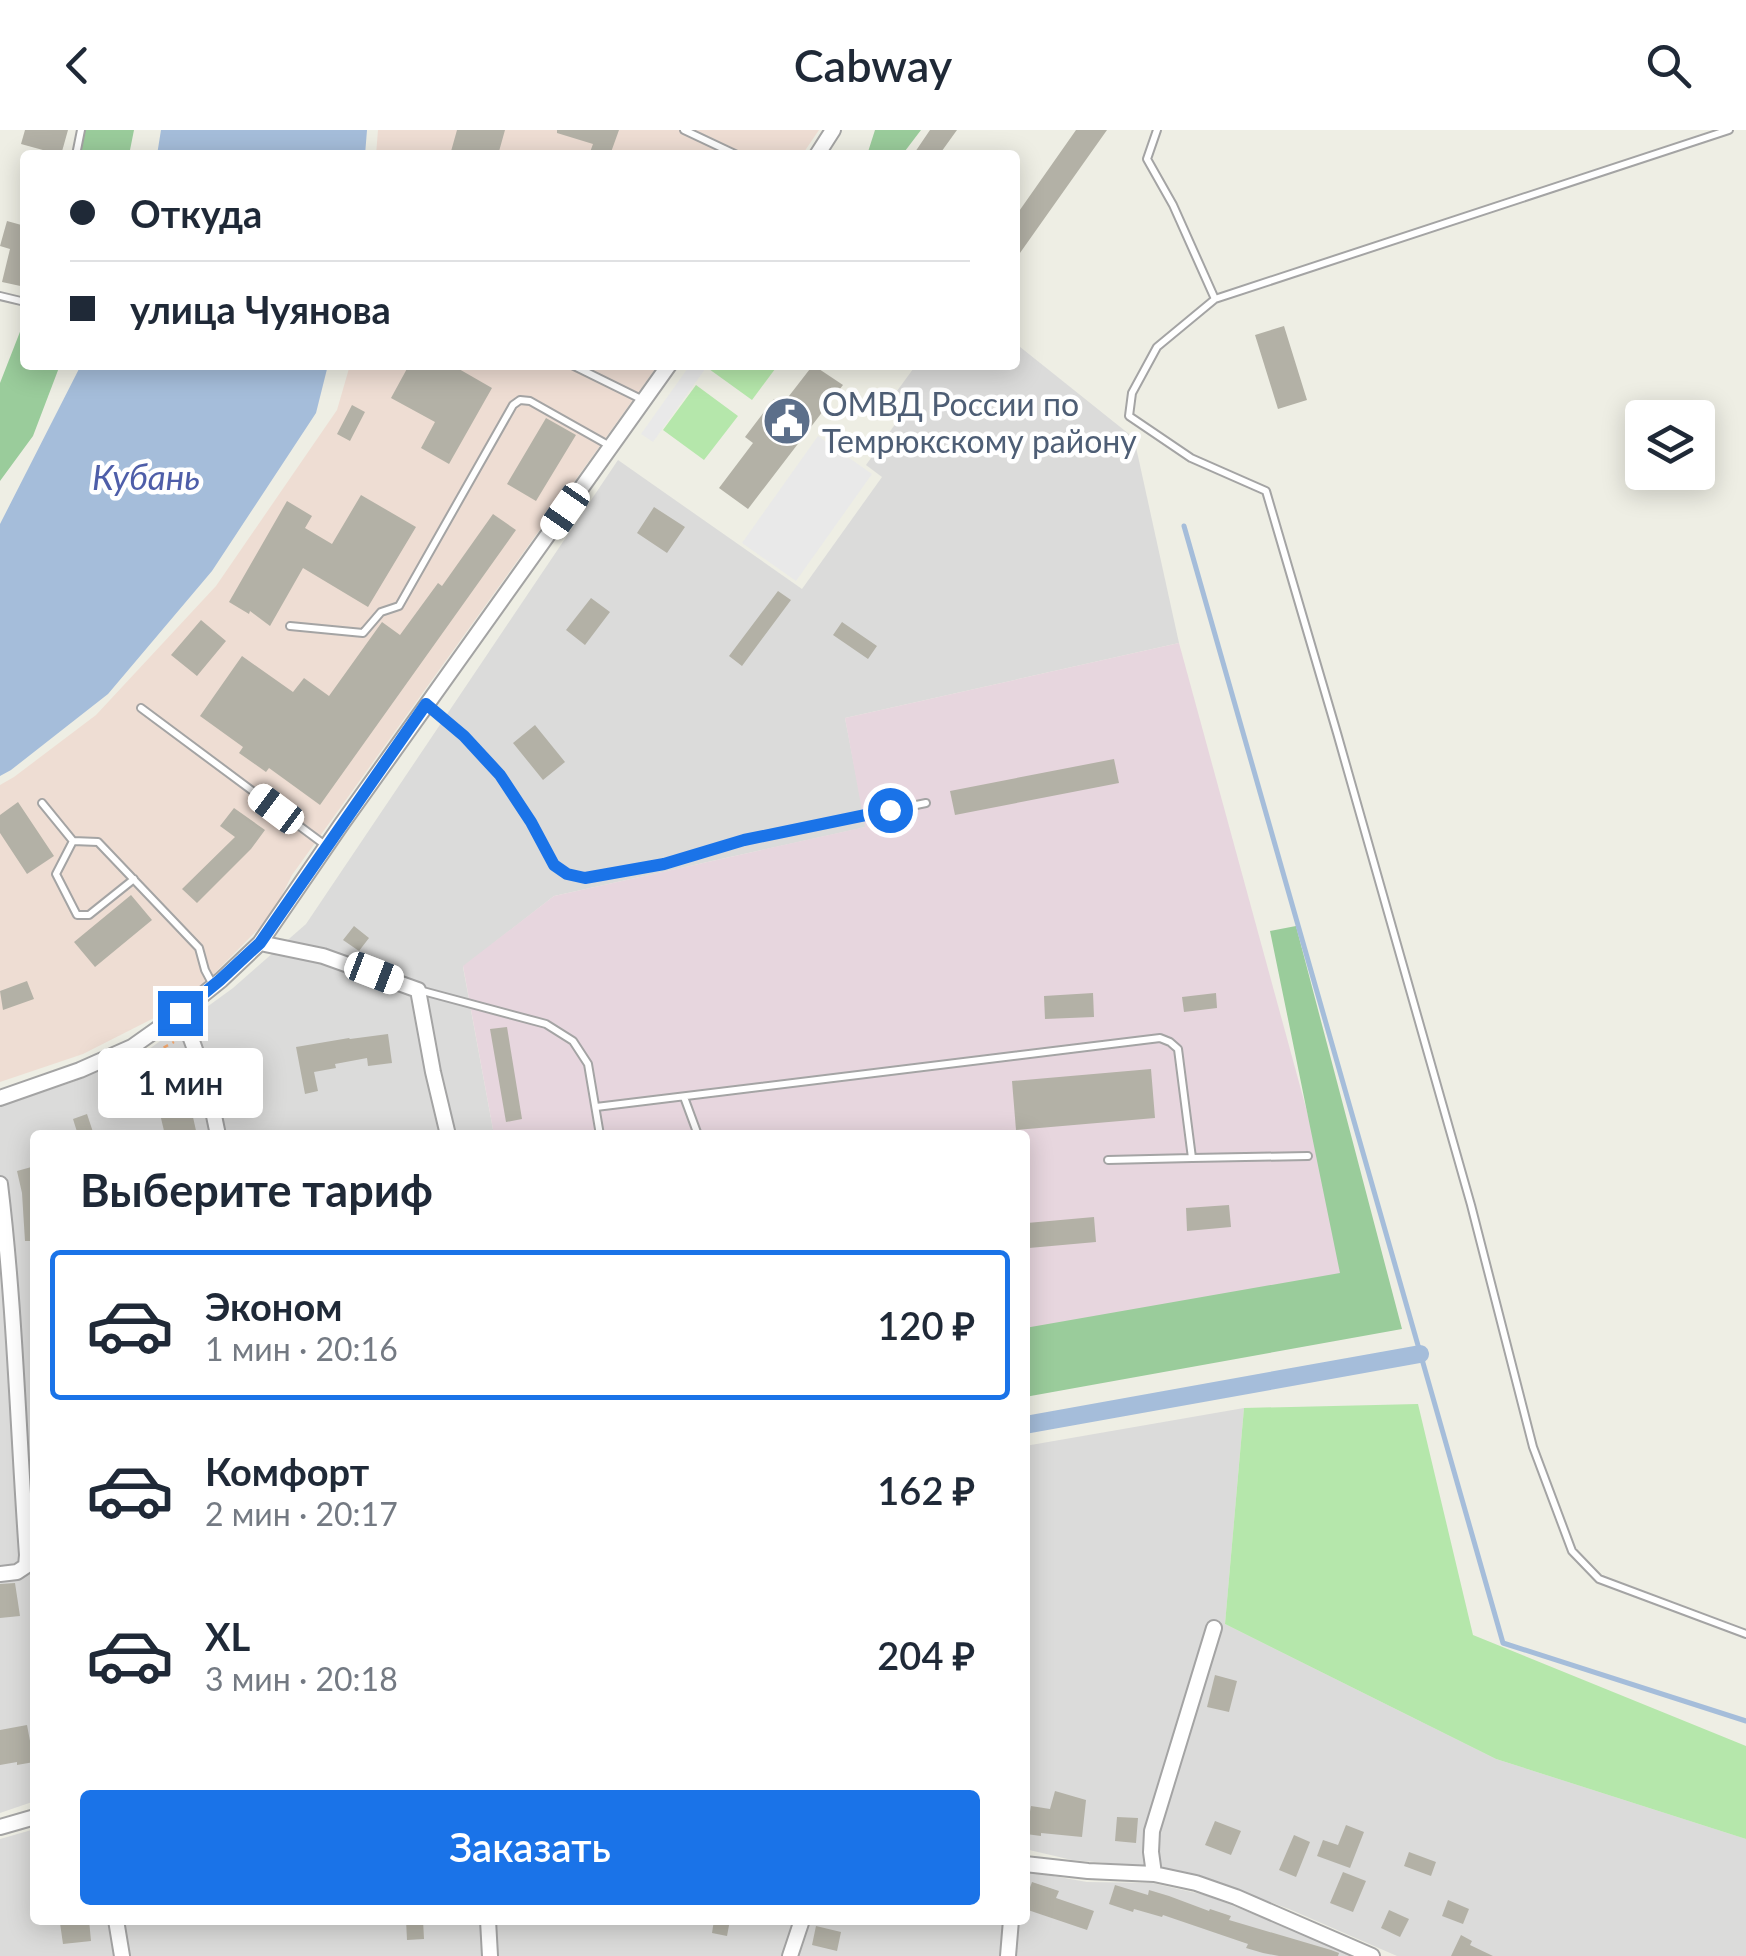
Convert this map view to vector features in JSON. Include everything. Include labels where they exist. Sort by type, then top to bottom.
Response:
[{"type":"street","points":[[0,1098],[132,1047],[214,986],[260,943],[666,370]]},
{"type":"street","points":[[260,943],[323,956],[418,990],[447,1130]]},
{"type":"street","points":[[180,1013],[190,1033],[217,1130]]},
{"type":"street","points":[[0,1184],[28,1476],[26,1566],[17,1572],[0,1574]]},
{"type":"street","points":[[1154,1874],[1152,1830],[1214,1628]]},
{"type":"street","points":[[0,1828],[30,1819]]},
{"type":"street","points":[[1030,1865],[1154,1874],[1196,1883],[1372,1956]]},
{"type":"street","points":[[117,1925],[122,1956]]},
{"type":"street","points":[[488,1925],[490,1956]]},
{"type":"street","points":[[790,1956],[800,1925]]},
{"type":"street","points":[[1008,1956],[1010,1925]]},
{"type":"lane","points":[[684,130],[727,150]]},
{"type":"lane","points":[[1157,130],[1147,158],[1173,205],[1215,299]]},
{"type":"lane","points":[[1728,130],[1215,299],[1157,347],[1132,393],[1129,416],[1192,458],[1266,491],[1471,1206],[1533,1447],[1572,1551],[1599,1579],[1746,1634]]},
{"type":"lane","points":[[582,370],[644,400]]},
{"type":"lane","points":[[290,626],[363,633],[381,612],[399,606],[513,405],[520,400],[530,401],[612,447]]},
{"type":"lane","points":[[426,704],[464,736],[500,775],[554,865],[567,874],[585,878],[664,864],[744,840],[926,803]]},
{"type":"lane","points":[[140,708],[326,846]]},
{"type":"lane","points":[[42,802],[72,841]]},
{"type":"lane","points":[[72,841],[56,874],[77,914],[89,915],[134,879]]},
{"type":"lane","points":[[72,841],[98,842],[201,951],[214,986]]},
{"type":"lane","points":[[418,990],[546,1024],[573,1041],[588,1064],[599,1130]]},
{"type":"lane","points":[[596,1107],[1160,1038],[1178,1049],[1192,1158]]},
{"type":"lane","points":[[684,1097],[696,1130]]},
{"type":"lane","points":[[1108,1160],[1308,1156]]},
{"type":"shaded area","points":[[378,130],[819,130],[805,150],[376,150]]},
{"type":"shaded area","points":[[1020,347],[1134,438],[1179,643],[845,718],[866,827],[554,896],[463,967],[493,1130],[30,1130],[30,1803],[0,1813],[0,1106],[145,1052],[233,988],[306,924],[618,460],[802,589],[882,477],[866,465],[911,402],[897,391],[912,370],[1020,370]]},
{"type":"shaded area","points":[[349,370],[654,370],[292,875],[272,915],[199,989],[154,1018],[83,1054],[0,1082],[0,785],[96,715],[216,586],[337,410]]},
{"type":"shaded area","points":[[686,370],[704,370],[653,442],[641,434]]},
{"type":"shaded area","points":[[818,436],[872,474],[796,581],[742,543]]},
{"type":"shaded area","points":[[1179,643],[1359,1302],[1030,1364],[1030,1130],[493,1130],[463,966],[554,896],[865,827],[845,718]]},
{"type":"shaded area","points":[[1244,1408],[1225,1624],[1496,1759],[1746,1839],[1746,1956],[1397,1956],[1215,1882],[1163,1868],[1072,1860],[1030,1850],[1030,1445]]},
{"type":"shaded area","points":[[30,1830],[30,1925],[792,1925],[782,1956],[0,1956],[0,1839]]},
{"type":"shaded area","points":[[1030,1872],[1087,1882],[1152,1883],[1205,1895],[1357,1956],[799,1956],[808,1925],[1030,1925]]},
{"type":"green space","points":[[83,130],[134,130],[130,150],[78,150]]},
{"type":"green space","points":[[875,130],[921,130],[906,150],[869,150]]},
{"type":"green space","points":[[20,332],[20,370],[58,370],[33,436],[0,481],[0,383]]},
{"type":"green space","points":[[710,370],[774,370],[752,400]]},
{"type":"green space","points":[[696,385],[738,416],[704,460],[663,430]]},
{"type":"green space","points":[[1296,926],[1402,1329],[1030,1396],[1030,1327],[1340,1273],[1270,931]]},
{"type":"green space","points":[[1418,1404],[1473,1635],[1746,1746],[1746,1839],[1496,1759],[1225,1624],[1244,1408]]},
{"type":"water","points":[[161,130],[367,130],[365,150],[158,150]]},
{"type":"water","name":"Кубань","points":[[78,370],[327,370],[316,413],[212,571],[108,694],[0,776],[0,524]]},
{"type":"building","points":[[25,130],[68,130],[62,150],[21,144]]},
{"type":"building","points":[[457,130],[505,130],[499,150],[451,150]]},
{"type":"building","points":[[619,130],[612,150],[591,150],[593,144],[557,133]]},
{"type":"building","points":[[930,130],[957,130],[943,150],[916,150]]},
{"type":"building","points":[[1076,130],[1107,130],[1020,253],[1020,210]]},
{"type":"building","points":[[7,221],[20,225],[20,286],[2,282],[10,249],[0,246]]},
{"type":"building","points":[[1284,326],[1307,400],[1278,409],[1255,335]]},
{"type":"building","points":[[406,370],[461,370],[492,388],[449,464],[421,448],[435,422],[391,398]]},
{"type":"building","name":"ОМВД России по Темрюкскому району","points":[[809,370],[820,370],[843,385],[748,509],[719,488],[753,443],[745,437],[774,399],[782,405]]},
{"type":"building","points":[[352,405],[365,412],[350,441],[337,434]]},
{"type":"building","points":[[546,418],[576,435],[536,501],[507,484]]},
{"type":"building","points":[[361,495],[416,527],[368,607],[303,568],[270,626],[229,602],[287,501],[312,516],[305,528],[332,544]]},
{"type":"building","points":[[654,507],[685,527],[667,553],[637,533]]},
{"type":"building","points":[[493,514],[516,530],[320,805],[269,768],[266,772],[239,753],[243,747],[200,716],[242,656],[293,692],[304,678],[329,696],[382,622],[400,635],[438,583],[442,586]]},
{"type":"building","points":[[778,591],[791,600],[742,666],[729,656]]},
{"type":"building","points":[[591,598],[610,612],[585,645],[566,630]]},
{"type":"building","points":[[201,620],[226,641],[197,676],[171,655]]},
{"type":"building","points":[[842,622],[877,646],[868,659],[833,635]]},
{"type":"building","points":[[535,725],[565,762],[543,780],[513,743]]},
{"type":"building","points":[[1114,759],[1119,783],[955,815],[950,791]]},
{"type":"building","points":[[18,802],[54,856],[27,874],[0,833],[0,815]]},
{"type":"building","points":[[234,808],[265,830],[197,903],[182,889],[235,837],[220,826]]},
{"type":"building","points":[[131,895],[152,920],[95,967],[74,942]]},
{"type":"building","points":[[354,926],[369,938],[359,951],[343,940]]},
{"type":"building","points":[[27,981],[34,999],[3,1010],[0,991]]},
{"type":"building","points":[[1093,993],[1094,1017],[1045,1019],[1044,996]]},
{"type":"building","points":[[1216,993],[1217,1008],[1184,1012],[1182,997]]},
{"type":"building","points":[[507,1027],[522,1119],[506,1122],[490,1029]]},
{"type":"building","points":[[388,1034],[392,1063],[368,1066],[367,1058],[335,1064],[336,1068],[314,1072],[318,1091],[305,1094],[296,1047]]},
{"type":"building","points":[[1151,1069],[1155,1118],[1016,1130],[1012,1081]]},
{"type":"building","points":[[146,1084],[149,1097],[134,1101],[131,1087]]},
{"type":"building","points":[[186,1086],[196,1130],[164,1130],[155,1093]]},
{"type":"building","points":[[87,1114],[92,1130],[76,1130],[73,1119]]},
{"type":"building","points":[[30,1167],[30,1241],[25,1241],[17,1171]]},
{"type":"building","points":[[1229,1205],[1231,1227],[1187,1231],[1186,1208]]},
{"type":"building","points":[[1094,1217],[1096,1242],[1030,1248],[1030,1223]]},
{"type":"building","points":[[15,1583],[20,1616],[0,1618],[0,1584]]},
{"type":"building","points":[[1215,1675],[1237,1681],[1229,1712],[1207,1707]]},
{"type":"building","points":[[27,1725],[30,1763],[0,1765],[0,1730]]},
{"type":"building","points":[[1055,1791],[1086,1800],[1082,1837],[1030,1835],[1031,1806],[1050,1809]]},
{"type":"building","points":[[1117,1817],[1138,1818],[1136,1843],[1115,1841]]},
{"type":"building","points":[[1215,1821],[1241,1831],[1231,1855],[1205,1845]]},
{"type":"building","points":[[1346,1825],[1364,1832],[1350,1868],[1317,1856],[1323,1840],[1338,1845]]},
{"type":"building","points":[[1294,1835],[1310,1842],[1296,1877],[1279,1870]]},
{"type":"building","points":[[1409,1852],[1436,1862],[1431,1876],[1404,1866]]},
{"type":"building","points":[[1343,1872],[1366,1881],[1353,1912],[1330,1903]]},
{"type":"building","points":[[1032,1882],[1059,1891],[1056,1898],[1094,1911],[1087,1930],[1030,1911]]},
{"type":"building","points":[[1115,1885],[1148,1895],[1149,1890],[1169,1896],[1231,1916],[1229,1920],[1339,1953],[1279,1956],[1246,1948],[1248,1944],[1163,1915],[1134,1909],[1133,1912],[1109,1904]]},
{"type":"building","points":[[1448,1900],[1469,1909],[1463,1924],[1442,1916]]},
{"type":"building","points":[[1389,1910],[1409,1919],[1400,1937],[1381,1928]]},
{"type":"building","points":[[60,1925],[89,1925],[91,1941],[63,1944]]},
{"type":"building","points":[[406,1925],[423,1925],[424,1939],[407,1940]]},
{"type":"building","points":[[713,1925],[729,1925],[727,1936],[712,1933]]},
{"type":"building","points":[[816,1926],[841,1932],[837,1951],[812,1945]]},
{"type":"building","points":[[1461,1935],[1472,1941],[1470,1945],[1493,1956],[1451,1956]]},
{"type":"waterway","points":[[1184,526],[1503,1643],[1746,1721]]},
{"type":"waterway","points":[[1030,1424],[1420,1354]]},
{"type":"place","name":"ОМВД России по Темрюкскому району","points":[[787,421]]},
{"type":"route","points":[[180,1013],[260,943],[426,704],[464,736],[500,775],[554,865],[567,874],[585,878],[664,864],[744,840],[890,810]]}]
